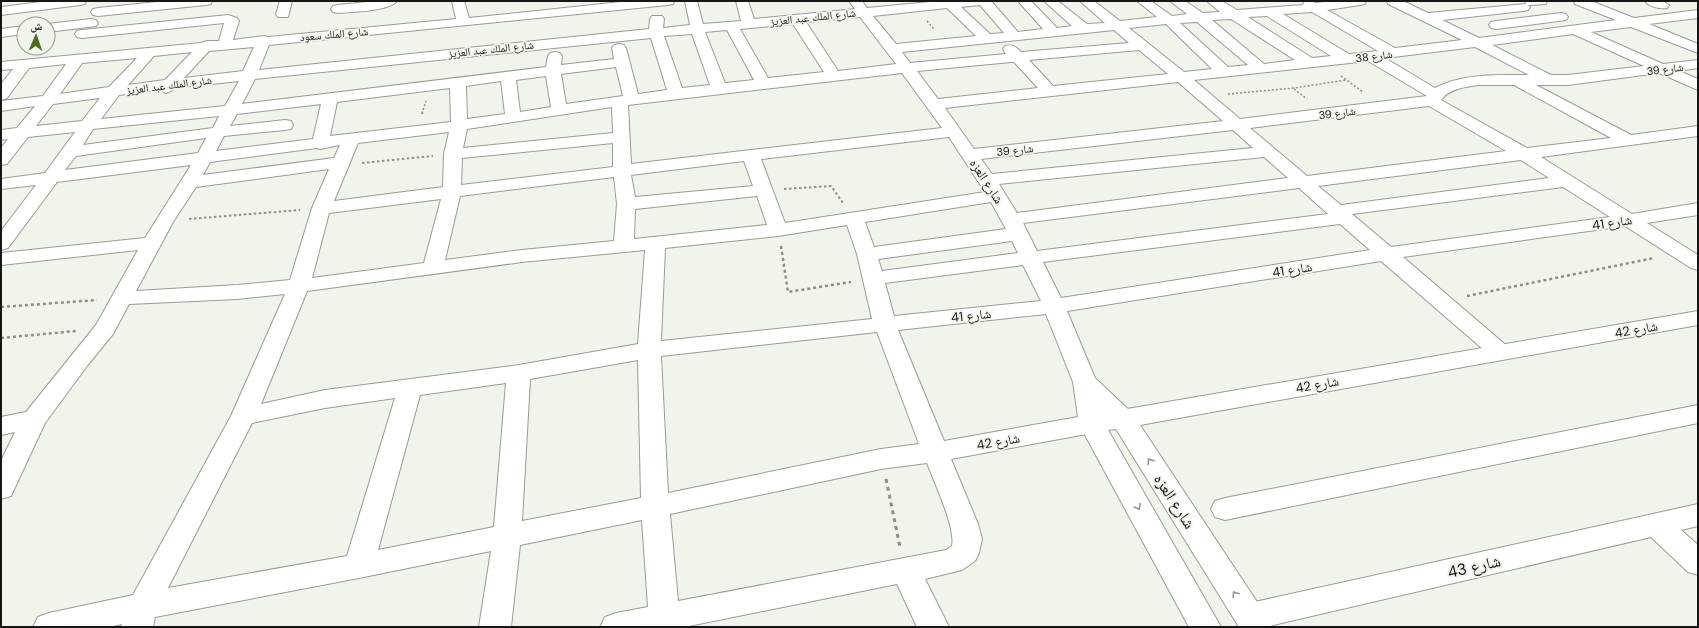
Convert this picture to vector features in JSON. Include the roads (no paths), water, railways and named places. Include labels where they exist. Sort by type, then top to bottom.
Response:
[{"type":"street","points":[[1,11],[44,4],[80,1]]},
{"type":"street","points":[[59,60],[107,1]]},
{"type":"street","points":[[90,23],[182,2],[206,1]]},
{"type":"street","points":[[208,20],[220,1]]},
{"type":"street","points":[[283,14],[286,1]]},
{"type":"street","points":[[458,1],[463,21]]},
{"type":"street","points":[[661,1],[656,32],[676,94]]},
{"type":"street","name":"شارع الملك سعود","points":[[1,66],[207,45],[434,25],[482,19],[508,12],[540,7],[570,10],[593,4],[609,6],[661,1]]},
{"type":"street","points":[[691,1],[697,28],[719,89]]},
{"type":"street","points":[[742,1],[748,24]]},
{"type":"street","points":[[983,1],[1015,37]]},
{"type":"street","name":"شارع الملك عبد العزيز","points":[[1,106],[170,84],[249,76],[311,74],[381,77],[435,55],[797,19],[859,7],[914,8],[948,3],[983,1]]},
{"type":"street","points":[[1024,1],[1053,32]]},
{"type":"street","points":[[1050,1],[1084,29]]},
{"type":"street","points":[[1086,1],[1181,77],[1384,254],[1500,352]]},
{"type":"street","points":[[1143,1],[1170,20],[1225,73]]},
{"type":"street","points":[[1176,1],[1201,18],[1260,68]]},
{"type":"street","points":[[1213,1],[1309,63]]},
{"type":"street","points":[[892,49],[1170,20],[1270,12],[1307,4],[1360,1]]},
{"type":"street","points":[[1393,1],[1428,17],[1549,80]]},
{"type":"street","points":[[1484,1],[1529,21]]},
{"type":"street","points":[[1580,1],[1609,6],[1633,16],[1698,49]]},
{"type":"street","points":[[275,149],[332,34],[338,5],[388,2],[397,28]]},
{"type":"street","points":[[1428,17],[1502,9],[1534,2],[1571,16]]},
{"type":"street","points":[[948,3],[1017,57],[1050,92]]},
{"type":"street","points":[[34,16],[44,4]]},
{"type":"street","points":[[1307,4],[1393,53]]},
{"type":"street","points":[[609,6],[623,62],[626,100],[621,136],[622,171],[626,204],[624,245]]},
{"type":"street","points":[[1455,31],[1571,16],[1609,6]]},
{"type":"street","name":"شارع العزه","points":[[859,7],[934,104],[952,132],[987,180],[1014,226],[1029,259],[1054,306],[1085,382],[1092,424],[1205,627]]},
{"type":"street","name":"شارع 38","points":[[934,104],[1225,73],[1577,31],[1662,7],[1695,16]]},
{"type":"street","points":[[570,10],[573,41]]},
{"type":"street","points":[[1270,12],[1346,59]]},
{"type":"street","points":[[56,27],[90,23],[224,19],[232,21],[225,44]]},
{"type":"street","points":[[481,78],[482,19]]},
{"type":"street","points":[[797,19],[834,75]]},
{"type":"street","points":[[430,86],[435,55],[434,25]]},
{"type":"street","points":[[731,25],[763,83]]},
{"type":"street","points":[[1,33],[16,30]]},
{"type":"street","points":[[1577,31],[1698,85]]},
{"type":"street","points":[[1,489],[34,419],[79,360],[105,329],[163,222],[190,182],[217,132],[231,110],[249,76],[264,40]]},
{"type":"street","points":[[1283,46],[1319,42]]},
{"type":"street","points":[[557,43],[553,70],[559,110]]},
{"type":"street","points":[[126,144],[140,119],[170,84],[207,45]]},
{"type":"street","points":[[1,184],[459,126],[626,100],[763,83],[1141,46]]},
{"type":"street","points":[[1,248],[70,152],[87,125],[114,91],[151,51]]},
{"type":"street","points":[[1372,56],[1434,98],[1690,258]]},
{"type":"street","points":[[1,160],[48,100],[78,58]]},
{"type":"street","points":[[330,98],[381,77],[430,86],[481,78],[623,62]]},
{"type":"street","points":[[1,95],[26,63]]},
{"type":"street","name":"شارع 39","points":[[970,155],[1235,125],[1434,98],[1450,86],[1479,80],[1568,80],[1698,64]]},
{"type":"street","points":[[311,74],[330,98]]},
{"type":"street","points":[[1,135],[231,110],[311,74]]},
{"type":"street","points":[[508,76],[513,117]]},
{"type":"street","points":[[1516,79],[1628,140]]},
{"type":"street","points":[[433,267],[452,192],[453,154],[459,126],[458,82]]},
{"type":"street","points":[[320,144],[330,98]]},
{"type":"street","points":[[70,152],[217,132],[286,125]]},
{"type":"street","points":[[321,208],[751,155],[952,132]]},
{"type":"street","points":[[867,254],[1014,226],[1302,182],[1628,140],[1696,133]]},
{"type":"street","points":[[453,154],[621,136]]},
{"type":"street","points":[[140,617],[243,416],[299,286],[321,208],[351,139]]},
{"type":"street","points":[[987,180],[1266,152]]},
{"type":"street","points":[[751,155],[778,230]]},
{"type":"street","points":[[190,182],[338,168]]},
{"type":"street","points":[[873,278],[1029,259],[1566,181]]},
{"type":"street","points":[[626,204],[764,190]]},
{"type":"street","points":[[123,298],[237,292],[299,286],[522,256],[778,230],[997,196]]},
{"type":"street","name":"شارع 41","points":[[243,416],[325,399],[519,373],[649,350],[1054,306],[1384,254],[1698,209]]},
{"type":"street","points":[[616,627],[664,616],[906,571],[952,561],[964,553],[967,547],[968,539],[964,524],[885,325],[867,254],[854,219]]},
{"type":"street","points":[[1,248],[151,243]]},
{"type":"street","points":[[655,243],[649,350],[656,506],[664,616]]},
{"type":"street","name":"شارع 42","points":[[49,627],[140,617],[359,566],[881,459],[935,452],[1698,318]]},
{"type":"street","points":[[495,627],[507,535],[519,373]]},
{"type":"street","name":"شارع العزه","points":[[1085,382],[1123,419],[1253,622]]},
{"type":"street","points":[[359,566],[410,387]]},
{"type":"street","points":[[1225,510],[1698,414]]},
{"type":"street","points":[[1,426],[34,419]]},
{"type":"street","name":"شارع 43","points":[[1253,622],[1698,515]]},
{"type":"street","points":[[1656,525],[1698,563]]},
{"type":"street","points":[[906,571],[933,627]]}]
